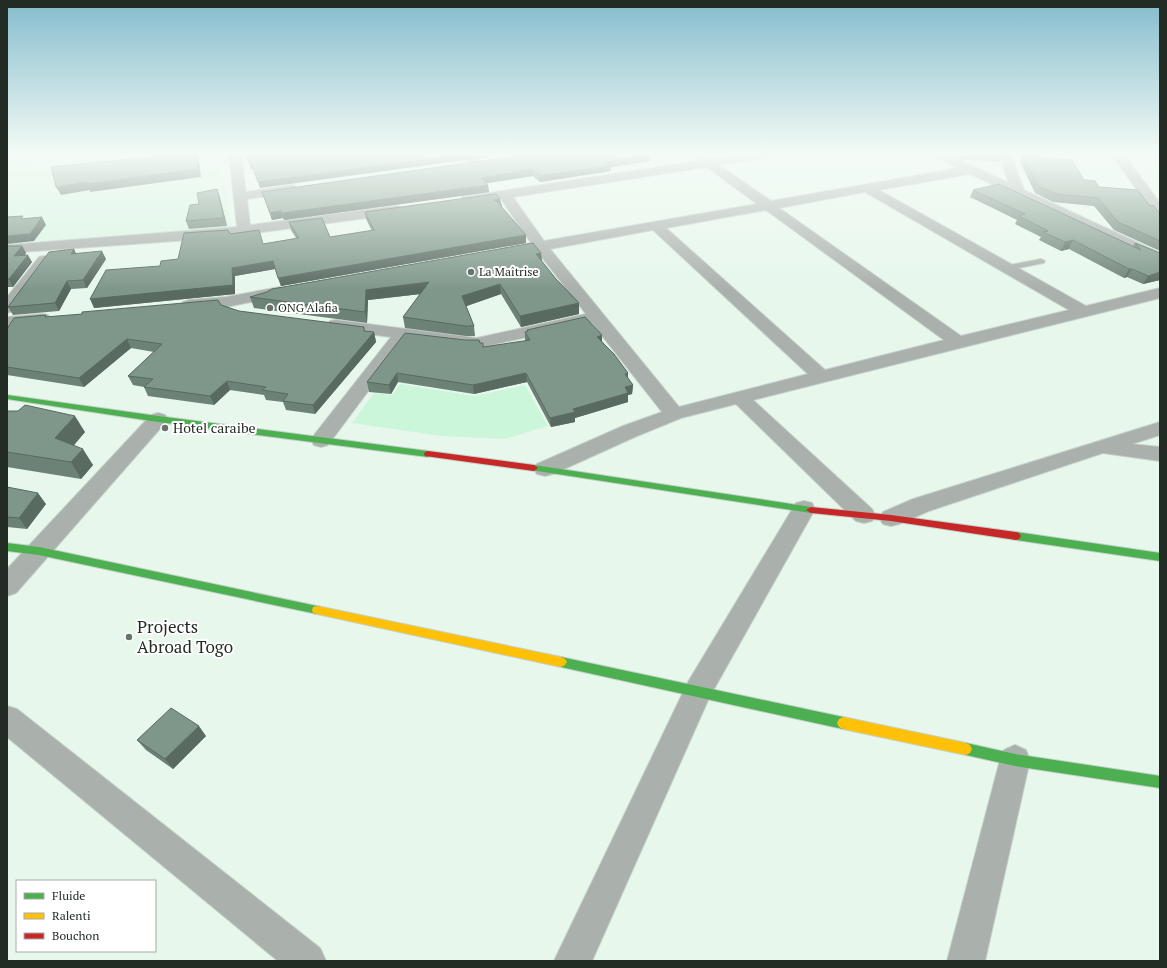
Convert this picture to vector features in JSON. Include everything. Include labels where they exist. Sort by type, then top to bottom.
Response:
[{"type":"street","points":[[241,200],[244,231]]},
{"type":"street","points":[[458,201],[464,200]]},
{"type":"street","points":[[509,200],[540,246],[674,414]]},
{"type":"street","points":[[761,200],[958,342]]},
{"type":"street","points":[[493,255],[803,200]]},
{"type":"street","points":[[888,200],[1083,311]]},
{"type":"street","points":[[1034,200],[1160,259]]},
{"type":"street","points":[[1152,200],[1160,212]]},
{"type":"street","points":[[7,249],[218,234],[410,208]]},
{"type":"street","points":[[656,226],[821,376]]},
{"type":"street","points":[[7,308],[55,245]]},
{"type":"street","points":[[179,306],[226,302],[296,290]]},
{"type":"street","points":[[545,469],[630,431],[674,414],[821,376],[1160,293]]},
{"type":"street","points":[[226,302],[231,308],[250,314]]},
{"type":"street","points":[[318,323],[477,343],[596,316]]},
{"type":"street","points":[[7,322],[54,318]]},
{"type":"street","points":[[321,440],[402,334]]},
{"type":"street","points":[[7,397],[158,419],[545,469],[804,509],[891,518],[1160,557]]},
{"type":"street","points":[[739,397],[864,515]]},
{"type":"street","points":[[7,586],[158,419]]},
{"type":"street","points":[[891,518],[922,505],[1160,428]]},
{"type":"street","points":[[1099,447],[1160,454]]},
{"type":"street","points":[[573,961],[698,691],[804,509]]},
{"type":"street","points":[[7,547],[39,551],[1015,760],[1160,782]]},
{"type":"street","points":[[7,719],[307,961]]},
{"type":"street","points":[[966,961],[1015,760]]},
{"type":"lane","points":[[1008,268],[1041,261]]},
{"type":"shaded area","points":[[7,200],[227,200],[233,227],[226,231],[7,246]]},
{"type":"shaded area","points":[[400,384],[474,396],[525,385],[548,426],[505,439],[441,436],[352,423],[374,393],[392,395]]},
{"type":"building","points":[[198,200],[220,200],[224,218],[186,221],[190,205],[199,204]]},
{"type":"building","points":[[265,200],[376,200],[282,213],[281,211],[270,213]]},
{"type":"building","points":[[451,200],[494,200],[502,205],[500,205],[526,235],[278,278],[273,261],[232,268],[233,285],[90,299],[106,270],[160,266],[161,261],[178,259],[184,233],[228,230],[230,234],[259,230],[263,244],[299,238],[289,222],[322,218],[330,237],[374,230],[365,212]]},
{"type":"building","points":[[995,200],[1034,200],[1141,250],[1135,243],[1160,253],[1160,272],[1148,276],[1129,269],[1073,240],[1065,242],[1043,232],[1048,231],[1019,216],[1025,214]]},
{"type":"building","points":[[1100,200],[1145,200],[1149,205],[1154,206],[1160,214],[1160,241],[1118,222]]},
{"type":"building","points":[[23,216],[21,219],[42,217],[30,234],[7,236],[7,217]]},
{"type":"building","points":[[533,243],[541,253],[536,254],[556,279],[579,303],[520,316],[500,284],[462,296],[474,326],[465,326],[403,317],[429,282],[366,290],[365,312],[250,297],[272,289]]},
{"type":"building","points":[[7,246],[22,246],[14,256],[28,255],[9,279],[7,279]]},
{"type":"building","points":[[74,249],[71,254],[102,251],[83,280],[67,281],[55,303],[8,307],[49,252]]},
{"type":"building","points":[[218,300],[221,305],[239,311],[364,327],[364,331],[374,332],[313,405],[283,401],[288,394],[262,390],[266,387],[227,381],[210,396],[144,387],[153,379],[128,376],[162,344],[127,339],[79,378],[7,367],[7,329],[14,318],[82,314],[82,312]]},
{"type":"building","points":[[585,317],[602,335],[597,337],[614,354],[628,373],[625,374],[633,385],[625,387],[628,393],[573,409],[575,412],[550,418],[526,373],[473,385],[397,373],[389,385],[367,382],[405,333],[465,340],[479,340],[480,343],[483,343],[483,347],[530,340],[525,332],[528,331],[527,330]]},
{"type":"building","points":[[25,405],[75,416],[55,438],[83,449],[71,462],[7,452],[7,411],[18,411]]},
{"type":"building","points":[[7,487],[38,493],[19,518],[7,517]]},
{"type":"building","points":[[171,708],[199,726],[165,759],[137,740]]},
{"type":"traffic: fast","points":[[7,397],[158,419],[428,454]]},
{"type":"traffic: fast","points":[[534,468],[811,510]]},
{"type":"traffic: fast","points":[[1016,536],[1160,557]]},
{"type":"traffic: fast","points":[[7,547],[39,551],[317,610]]},
{"type":"traffic: fast","points":[[561,662],[843,723]]},
{"type":"traffic: fast","points":[[966,749],[1015,760],[1160,782]]},
{"type":"traffic: slow","points":[[317,610],[561,662]]},
{"type":"traffic: slow","points":[[843,723],[966,749]]},
{"type":"traffic: jam","points":[[428,454],[534,468]]},
{"type":"traffic: jam","points":[[811,510],[891,518],[1016,536]]},
{"type":"place","name":"La Maîtrise","points":[[471,272]]},
{"type":"place","name":"ONG Alafia","points":[[270,308]]},
{"type":"place","name":"Hotel caraibe","points":[[165,428]]},
{"type":"place","name":"Projects Abroad Togo","points":[[129,637]]}]
